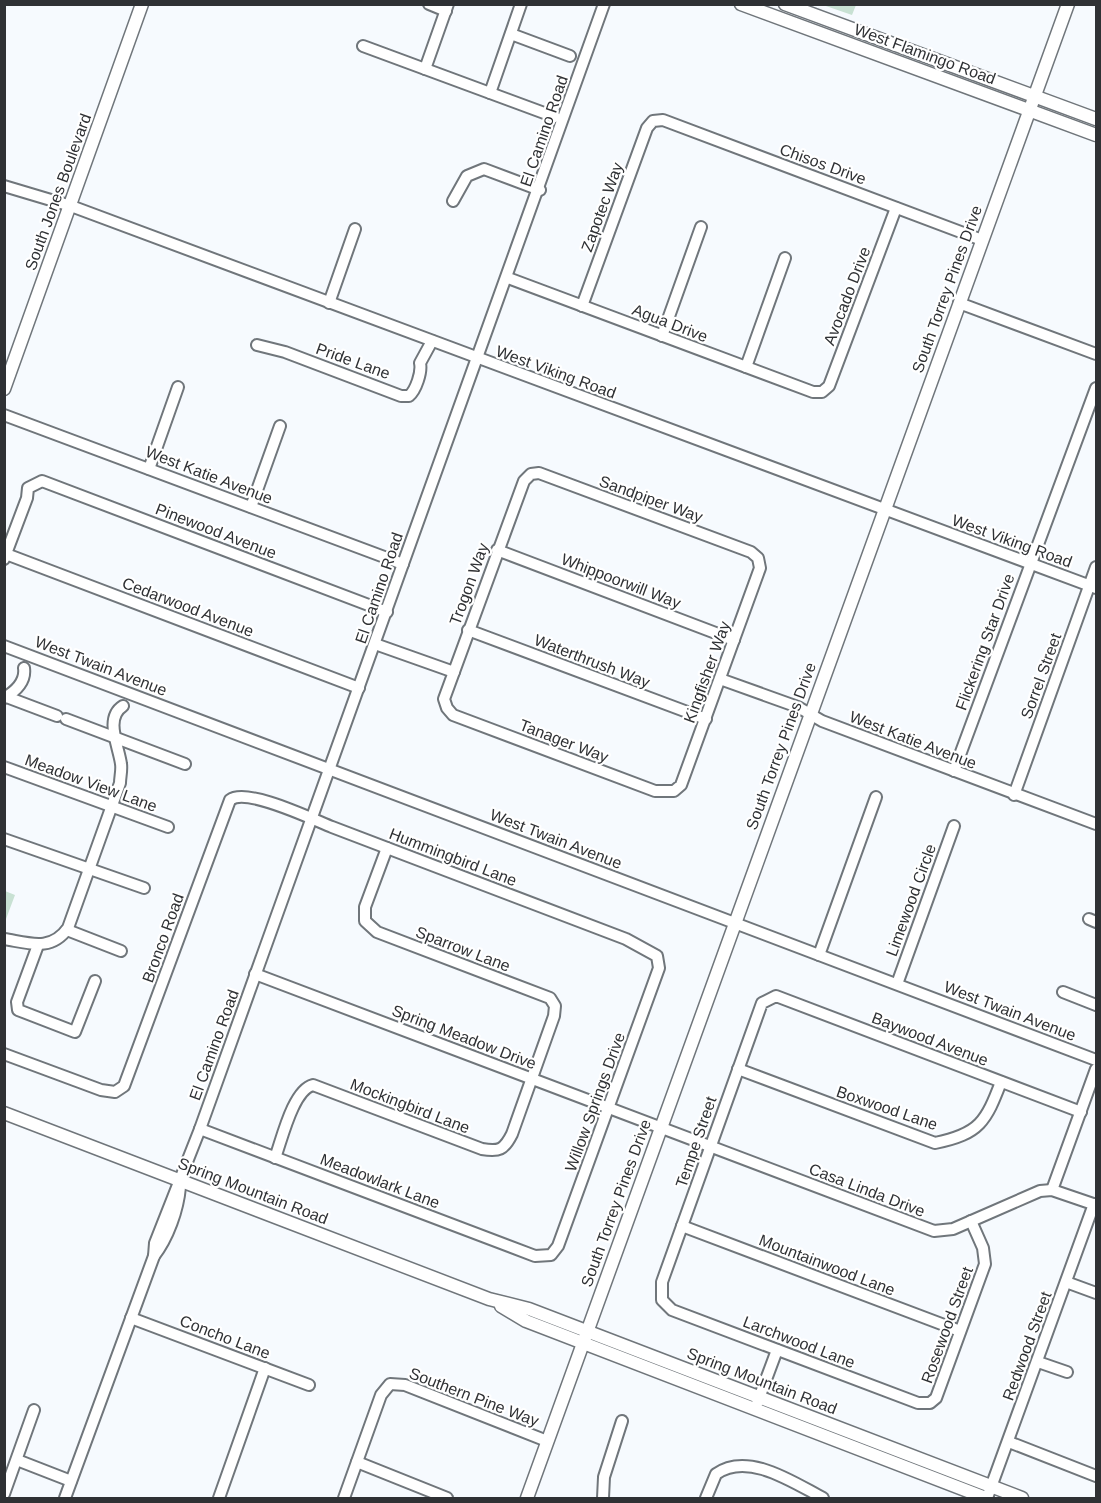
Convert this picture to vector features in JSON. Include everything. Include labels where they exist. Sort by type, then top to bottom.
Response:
[{"type":"main road","name":"West Flamingo Road","points":[[741,4],[1096,135]]},
{"type":"main road","name":"West Flamingo Road","points":[[785,4],[1096,119]]},
{"type":"main road","name":"South Torrey Pines Drive","points":[[527,1498],[1068,4]]},
{"type":"main road","name":"South Jones Boulevard","points":[[4,389],[142,5]]},
{"type":"main road","points":[[791,23],[809,21],[824,25],[828,20]]},
{"type":"main road","points":[[825,35],[827,32],[835,31],[867,42],[894,45]]},
{"type":"main road","name":"Spring Mountain Road","points":[[4,1113],[489,1299],[526,1320],[585,1337],[988,1495],[1022,1498]]},
{"type":"street","points":[[425,69],[447,8],[429,4]]},
{"type":"street","points":[[490,93],[521,4]]},
{"type":"street","name":"El Camino Road","points":[[65,1498],[154,1256],[162,1245],[179,1199],[180,1181],[540,190],[604,4]]},
{"type":"street","points":[[511,34],[570,57]]},
{"type":"street","points":[[363,46],[555,117]]},
{"type":"street","name":"Chisos Drive","points":[[653,121],[663,120],[982,240]]},
{"type":"street","name":"Zapotec Way","points":[[582,306],[647,128],[653,121]]},
{"type":"street","points":[[453,201],[467,176],[484,170],[540,190]]},
{"type":"street","name":"West Viking Road","points":[[4,186],[71,206],[328,303],[429,347],[477,359],[1093,587]]},
{"type":"street","name":"Avocado Drive","points":[[822,392],[828,386],[896,208]]},
{"type":"street","points":[[662,336],[701,227]]},
{"type":"street","points":[[328,303],[355,229]]},
{"type":"street","points":[[746,367],[785,258]]},
{"type":"street","name":"Agua Drive","points":[[508,278],[813,392],[822,392]]},
{"type":"street","points":[[959,303],[1096,354]]},
{"type":"street","name":"Pride Lane","points":[[257,345],[285,352],[402,396],[409,396],[415,391],[423,355],[429,347]]},
{"type":"street","points":[[149,469],[178,387]]},
{"type":"street","name":"Flickering Star Drive","points":[[954,771],[1096,388]]},
{"type":"street","name":"West Katie Avenue","points":[[4,415],[403,564]]},
{"type":"street","points":[[251,507],[280,426]]},
{"type":"street","name":"Sandpiper Way","points":[[531,474],[539,473],[752,552],[759,558]]},
{"type":"street","name":"Trogon Way","points":[[447,708],[444,699],[468,630],[524,481],[531,474]]},
{"type":"street","name":"Pinewood Avenue","points":[[5,556],[28,488],[34,483],[50,483],[387,612]]},
{"type":"street","name":"Whippoorwill Way","points":[[497,550],[734,639]]},
{"type":"street","name":"Cedarwood Avenue","points":[[5,556],[359,688]]},
{"type":"street","name":"Kingfisher Way","points":[[674,791],[681,785],[706,719],[760,568],[759,558]]},
{"type":"street","name":"Sorrel Street","points":[[1014,795],[1093,587],[1096,567]]},
{"type":"street","name":"Waterthrush Way","points":[[468,630],[706,719]]},
{"type":"street","points":[[375,644],[454,672]]},
{"type":"street","name":"West Twain Avenue","points":[[4,646],[1096,1060]]},
{"type":"street","points":[[29,655],[8,695],[61,718],[115,733],[185,764]]},
{"type":"street","name":"West Katie Avenue","points":[[720,679],[1096,825]]},
{"type":"street","points":[[4,939],[38,945],[60,939],[67,930],[91,870],[120,783],[121,764],[115,733],[116,718],[128,693]]},
{"type":"street","name":"Tanager Way","points":[[447,708],[453,715],[655,791],[674,791]]},
{"type":"street","name":"Meadow View Lane","points":[[4,767],[168,827]]},
{"type":"street","name":"Hummingbird Lane","points":[[235,796],[248,796],[312,819],[626,939],[657,956]]},
{"type":"street","name":"Bronco Road","points":[[4,1054],[101,1090],[115,1092],[120,1090],[130,1074],[230,800],[235,796]]},
{"type":"street","points":[[819,955],[876,797]]},
{"type":"street","name":"Limewood Circle","points":[[897,984],[954,826]]},
{"type":"street","points":[[4,839],[144,888]]},
{"type":"street","name":"Sparrow Lane","points":[[387,849],[365,907],[365,921],[377,932],[552,1001],[554,1016],[532,1079]]},
{"type":"street","points":[[67,930],[121,951]]},
{"type":"street","points":[[38,945],[17,1002],[18,1010],[75,1032],[95,981]]},
{"type":"street","name":"Willow Springs Drive","points":[[550,1255],[558,1246],[609,1108],[659,968],[657,956]]},
{"type":"street","name":"Spring Meadow Drive","points":[[255,974],[661,1128]]},
{"type":"street","points":[[1063,992],[1096,1005]]},
{"type":"street","name":"Baywood Avenue","points":[[768,998],[776,996],[1081,1112]]},
{"type":"street","name":"Tempe Street","points":[[662,1300],[662,1282],[762,1003],[768,998]]},
{"type":"street","name":"Boxwood Lane","points":[[738,1069],[935,1143],[947,1141],[985,1120],[1001,1082]]},
{"type":"street","points":[[1095,1204],[1052,1190],[1096,1069]]},
{"type":"street","name":"Mockingbird Lane","points":[[275,1158],[297,1099],[307,1087],[313,1085],[482,1149],[497,1152],[503,1149],[512,1134],[532,1079]]},
{"type":"street","name":"Casa Linda Drive","points":[[661,1128],[934,1231],[953,1228],[1040,1191],[1052,1190]]},
{"type":"street","name":"Meadowlark Lane","points":[[200,1130],[535,1256],[550,1255]]},
{"type":"street","name":"Redwood Street","points":[[988,1495],[1095,1204]]},
{"type":"street","name":"Rosewood Street","points":[[930,1403],[936,1398],[985,1264],[983,1248],[971,1221]]},
{"type":"street","name":"Mountainwood Lane","points":[[682,1226],[960,1331]]},
{"type":"street","points":[[1066,1282],[1096,1293]]},
{"type":"street","name":"Larchwood Lane","points":[[662,1300],[672,1310],[918,1403],[930,1403]]},
{"type":"street","name":"Concho Lane","points":[[131,1318],[309,1385]]},
{"type":"street","points":[[757,1403],[777,1350]]},
{"type":"street","points":[[1038,1362],[1067,1372]]},
{"type":"street","points":[[219,1498],[265,1368]]},
{"type":"street","name":"Southern Pine Way","points":[[357,1462],[381,1395],[390,1384],[405,1385],[548,1442]]},
{"type":"street","points":[[4,1494],[34,1410]]},
{"type":"street","points":[[603,1498],[604,1477],[622,1421]]},
{"type":"street","points":[[1009,1442],[1096,1476]]},
{"type":"street","points":[[17,1460],[70,1481]]},
{"type":"street","points":[[344,1498],[357,1462],[447,1498]]},
{"type":"street","points":[[706,1498],[716,1473],[736,1464],[752,1466],[788,1480],[823,1498]]},
{"type":"green space","points":[[823,5],[856,5],[852,15]]},
{"type":"green space","points":[[5,891],[15,895],[6,919],[5,918]]}]
